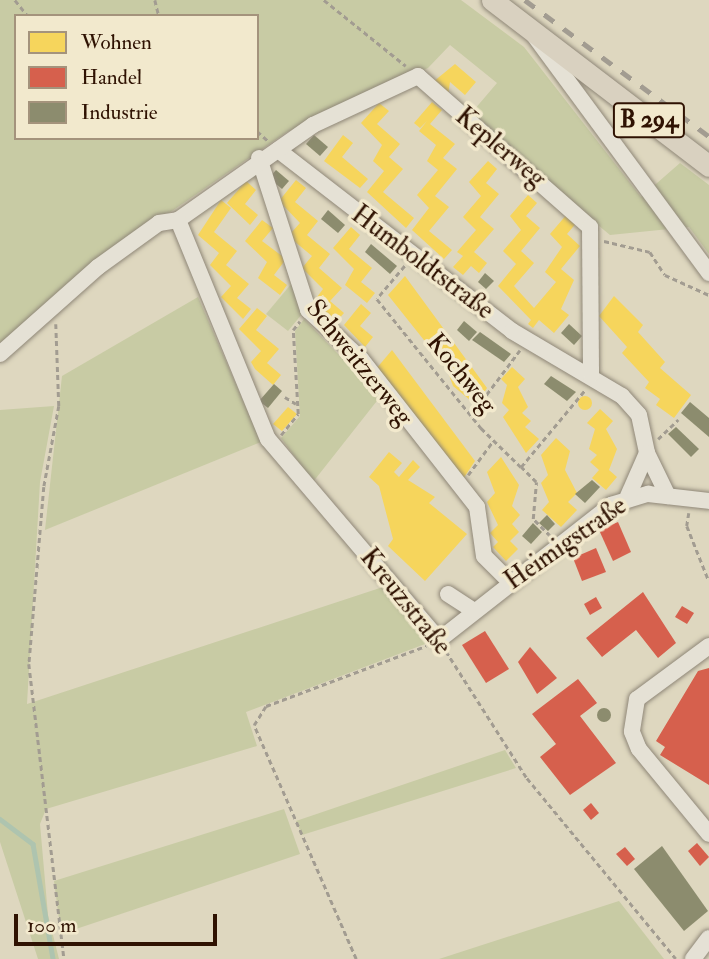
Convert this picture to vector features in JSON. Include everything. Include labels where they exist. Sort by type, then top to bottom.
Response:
[{"type":"main road","name":"B 294","points":[[492,0],[709,166]]},
{"type":"street","points":[[528,26],[709,273]]},
{"type":"street","points":[[583,103],[589,74]]},
{"type":"street","points":[[0,354],[59,300],[159,223],[178,220],[259,158],[278,150],[313,125],[418,76]]},
{"type":"street","name":"Keplerweg","points":[[418,76],[578,212],[591,238]]},
{"type":"street","name":"Humboldtstraße","points":[[278,150],[413,256],[528,340],[593,377],[631,404],[646,447],[668,496]]},
{"type":"street","name":"Schweitzerweg","points":[[259,158],[308,310],[361,359],[477,506],[484,556],[510,582]]},
{"type":"street","name":"Kreuzstraße","points":[[178,220],[272,446],[322,498],[439,640]]},
{"type":"street","points":[[591,238],[593,377]]},
{"type":"street","points":[[628,496],[646,447]]},
{"type":"street","name":"Heimigstraße","points":[[439,640],[558,543],[628,496],[668,496],[709,501]]},
{"type":"street","points":[[448,594],[474,611]]},
{"type":"street","points":[[709,646],[637,699],[632,732],[639,749],[709,834]]},
{"type":"street","points":[[693,959],[709,939]]},
{"type":"path","points":[[15,0],[26,14]]},
{"type":"path","points":[[324,0],[418,76]]},
{"type":"path","points":[[591,238],[650,252],[665,275],[709,295]]},
{"type":"path","name":"Kochweg","points":[[413,256],[377,299],[470,415],[521,467]]},
{"type":"path","points":[[59,300],[59,407],[44,487],[29,664],[64,959]]},
{"type":"path","points":[[272,446],[298,414],[293,330],[308,310]]},
{"type":"path","points":[[470,415],[528,340]]},
{"type":"path","points":[[558,543],[533,519],[536,482],[521,467],[593,377]]},
{"type":"path","points":[[285,397],[298,404]]},
{"type":"path","points":[[646,447],[660,439],[678,420]]},
{"type":"path","points":[[470,470],[493,441]]},
{"type":"path","points":[[692,499],[687,526],[709,581]]},
{"type":"path","points":[[356,959],[254,725],[266,706],[439,640]]},
{"type":"path","name":"Kreuzstraße","points":[[439,640],[527,778],[676,959]]},
{"type":"green space","points":[[0,0],[461,0],[524,47],[641,197],[680,163],[709,185],[709,254],[689,227],[610,235],[468,117],[497,83],[450,45],[428,68],[287,132],[169,213],[55,298],[0,359]]},
{"type":"green space","points":[[292,283],[302,314],[288,331],[266,314]]},
{"type":"green space","points":[[198,297],[261,442],[45,530],[62,376]]},
{"type":"green space","points":[[304,319],[380,397],[313,482],[281,438],[300,416],[295,331]]},
{"type":"green space","points":[[54,406],[40,482],[27,704],[386,586],[430,636],[425,644],[246,712],[257,746],[46,809],[40,824],[48,915],[59,959],[38,959],[0,842],[0,410]]},
{"type":"green space","points":[[505,750],[516,768],[302,835],[296,821]]},
{"type":"green space","points":[[284,809],[300,854],[61,934],[54,881]]},
{"type":"green space","points":[[619,901],[664,959],[439,959]]},
{"type":"building: Wohnen","points":[[455,64],[476,82],[465,95],[450,82],[448,95],[433,82]]},
{"type":"building: Wohnen","points":[[432,102],[442,110],[430,124],[455,144],[443,158],[457,169],[435,196],[449,207],[429,231],[452,250],[444,259],[412,230],[429,208],[417,195],[438,170],[427,161],[436,145],[419,131],[427,121],[420,128],[414,123]]},
{"type":"building: Wohnen","points":[[379,103],[389,111],[377,124],[400,144],[389,157],[403,169],[383,192],[414,218],[406,228],[367,192],[384,171],[373,161],[382,145],[361,123]]},
{"type":"building: Wohnen","points":[[343,135],[353,143],[342,157],[368,179],[360,188],[324,161]]},
{"type":"building: Wohnen","points":[[488,161],[497,169],[486,183],[499,194],[480,217],[494,229],[474,252],[487,263],[479,273],[471,266],[463,275],[453,267],[463,256],[457,252],[476,230],[463,217],[481,196],[469,182]]},
{"type":"building: Wohnen","points":[[296,180],[306,188],[295,202],[318,221],[307,235],[330,254],[319,268],[342,288],[330,301],[344,313],[336,322],[314,301],[323,289],[302,268],[312,256],[294,241],[290,234],[300,223],[279,201]]},
{"type":"building: Wohnen","points":[[246,181],[256,190],[245,204],[258,215],[250,225],[227,203]]},
{"type":"building: Wohnen","points":[[528,195],[537,203],[526,216],[540,228],[521,251],[534,263],[514,286],[534,308],[556,282],[545,272],[562,247],[550,234],[568,213],[578,221],[567,234],[580,246],[561,269],[574,280],[561,309],[569,315],[554,333],[539,320],[533,328],[528,324],[531,320],[498,286],[516,264],[503,251],[521,230],[510,216]]},
{"type":"building: Wohnen","points":[[221,200],[231,208],[214,232],[237,251],[226,265],[249,284],[237,298],[251,309],[243,319],[221,297],[231,286],[210,265],[219,253],[198,235]]},
{"type":"building: Wohnen","points":[[262,220],[273,228],[262,241],[286,259],[274,275],[287,285],[280,295],[258,278],[267,262],[245,241]]},
{"type":"building: Wohnen","points":[[351,227],[360,235],[349,249],[372,268],[361,282],[375,293],[367,303],[345,285],[354,269],[333,248]]},
{"type":"building: Wohnen","points":[[405,276],[487,388],[476,405],[453,386],[447,369],[388,295]]},
{"type":"building: Wohnen","points":[[614,296],[643,325],[638,332],[665,362],[660,368],[691,395],[674,418],[656,405],[660,399],[645,388],[649,382],[622,353],[627,347],[599,316]]},
{"type":"building: Wohnen","points":[[361,304],[371,313],[360,326],[373,337],[365,347],[344,325]]},
{"type":"building: Wohnen","points":[[257,308],[267,316],[256,330],[279,349],[267,363],[281,375],[273,385],[251,362],[261,351],[239,329]]},
{"type":"building: Wohnen","points":[[392,350],[475,461],[463,479],[376,369]]},
{"type":"building: Wohnen","points":[[512,367],[525,379],[518,387],[528,407],[522,413],[531,421],[525,427],[539,439],[526,453],[503,417],[509,410],[502,403],[507,385],[501,379]]},
{"type":"building: Wohnen","points":[[585,396],[590,398],[590,408],[585,410],[580,408],[578,403],[580,398]]},
{"type":"building: Wohnen","points":[[288,407],[297,414],[282,431],[273,424]]},
{"type":"building: Wohnen","points":[[600,409],[613,421],[606,429],[617,449],[609,470],[617,477],[606,490],[592,478],[599,470],[590,462],[597,455],[589,449],[595,429],[587,423]]},
{"type":"building: Wohnen","points":[[556,438],[570,451],[565,470],[577,493],[568,502],[577,510],[561,527],[542,510],[549,502],[541,483],[548,475],[541,455]]},
{"type":"building: Wohnen","points":[[389,452],[402,463],[394,472],[399,477],[413,460],[420,467],[408,480],[435,497],[429,503],[467,534],[425,581],[388,546],[393,539],[379,486],[369,477]]},
{"type":"building: Wohnen","points":[[501,457],[519,485],[512,506],[520,515],[512,524],[519,532],[510,541],[518,549],[506,561],[493,547],[498,542],[490,533],[498,525],[487,502],[495,493],[487,472]]},
{"type":"building: Handel","points":[[618,522],[631,552],[613,561],[599,530]]},
{"type":"building: Handel","points":[[596,548],[606,572],[582,581],[573,558]]},
{"type":"building: Handel","points":[[643,592],[676,643],[658,658],[636,630],[602,657],[586,638]]},
{"type":"building: Handel","points":[[596,597],[602,608],[590,615],[584,604]]},
{"type":"building: Handel","points":[[682,606],[694,613],[687,624],[675,617]]},
{"type":"building: Handel","points":[[485,631],[509,669],[486,683],[462,645]]},
{"type":"building: Handel","points":[[530,647],[557,678],[537,694],[518,662]]},
{"type":"building: Handel","points":[[709,668],[709,785],[660,755],[665,747],[656,741],[698,671]]},
{"type":"building: Handel","points":[[578,679],[597,703],[580,716],[616,763],[570,795],[540,757],[556,744],[532,714]]},
{"type":"building: Handel","points":[[591,803],[599,813],[591,820],[583,810]]},
{"type":"building: Handel","points":[[697,843],[709,857],[700,866],[688,851]]},
{"type":"building: Handel","points":[[625,847],[635,859],[627,866],[616,854]]},
{"type":"building: Industrie","points":[[314,135],[328,147],[320,156],[306,144]]},
{"type":"building: Industrie","points":[[276,170],[289,181],[282,189],[269,178]]},
{"type":"building: Industrie","points":[[328,210],[345,225],[338,233],[321,219]]},
{"type":"building: Industrie","points":[[371,244],[397,266],[390,274],[365,252]]},
{"type":"building: Industrie","points":[[485,273],[494,281],[486,289],[478,282]]},
{"type":"building: Industrie","points":[[464,321],[477,332],[469,341],[457,330]]},
{"type":"building: Industrie","points":[[569,324],[582,336],[574,345],[561,333]]},
{"type":"building: Industrie","points":[[480,332],[511,354],[504,362],[472,340]]},
{"type":"building: Industrie","points":[[551,376],[576,392],[567,401],[544,384]]},
{"type":"building: Industrie","points":[[274,384],[282,391],[268,408],[259,401]]},
{"type":"building: Industrie","points":[[690,402],[709,418],[709,437],[681,413]]},
{"type":"building: Industrie","points":[[676,427],[699,449],[691,457],[668,434]]},
{"type":"building: Industrie","points":[[592,480],[600,487],[585,503],[575,494]]},
{"type":"building: Industrie","points":[[547,515],[555,524],[548,531],[539,523]]},
{"type":"building: Industrie","points":[[533,523],[542,532],[531,544],[522,536]]},
{"type":"building: Industrie","points":[[604,708],[609,710],[609,720],[604,722],[599,720],[597,715],[599,710]]},
{"type":"building: Industrie","points":[[662,846],[708,911],[684,931],[634,869]]},
{"type":"waterway","points":[[0,819],[33,844],[53,959]]},
{"type":"railway","points":[[525,0],[709,136]]}]
